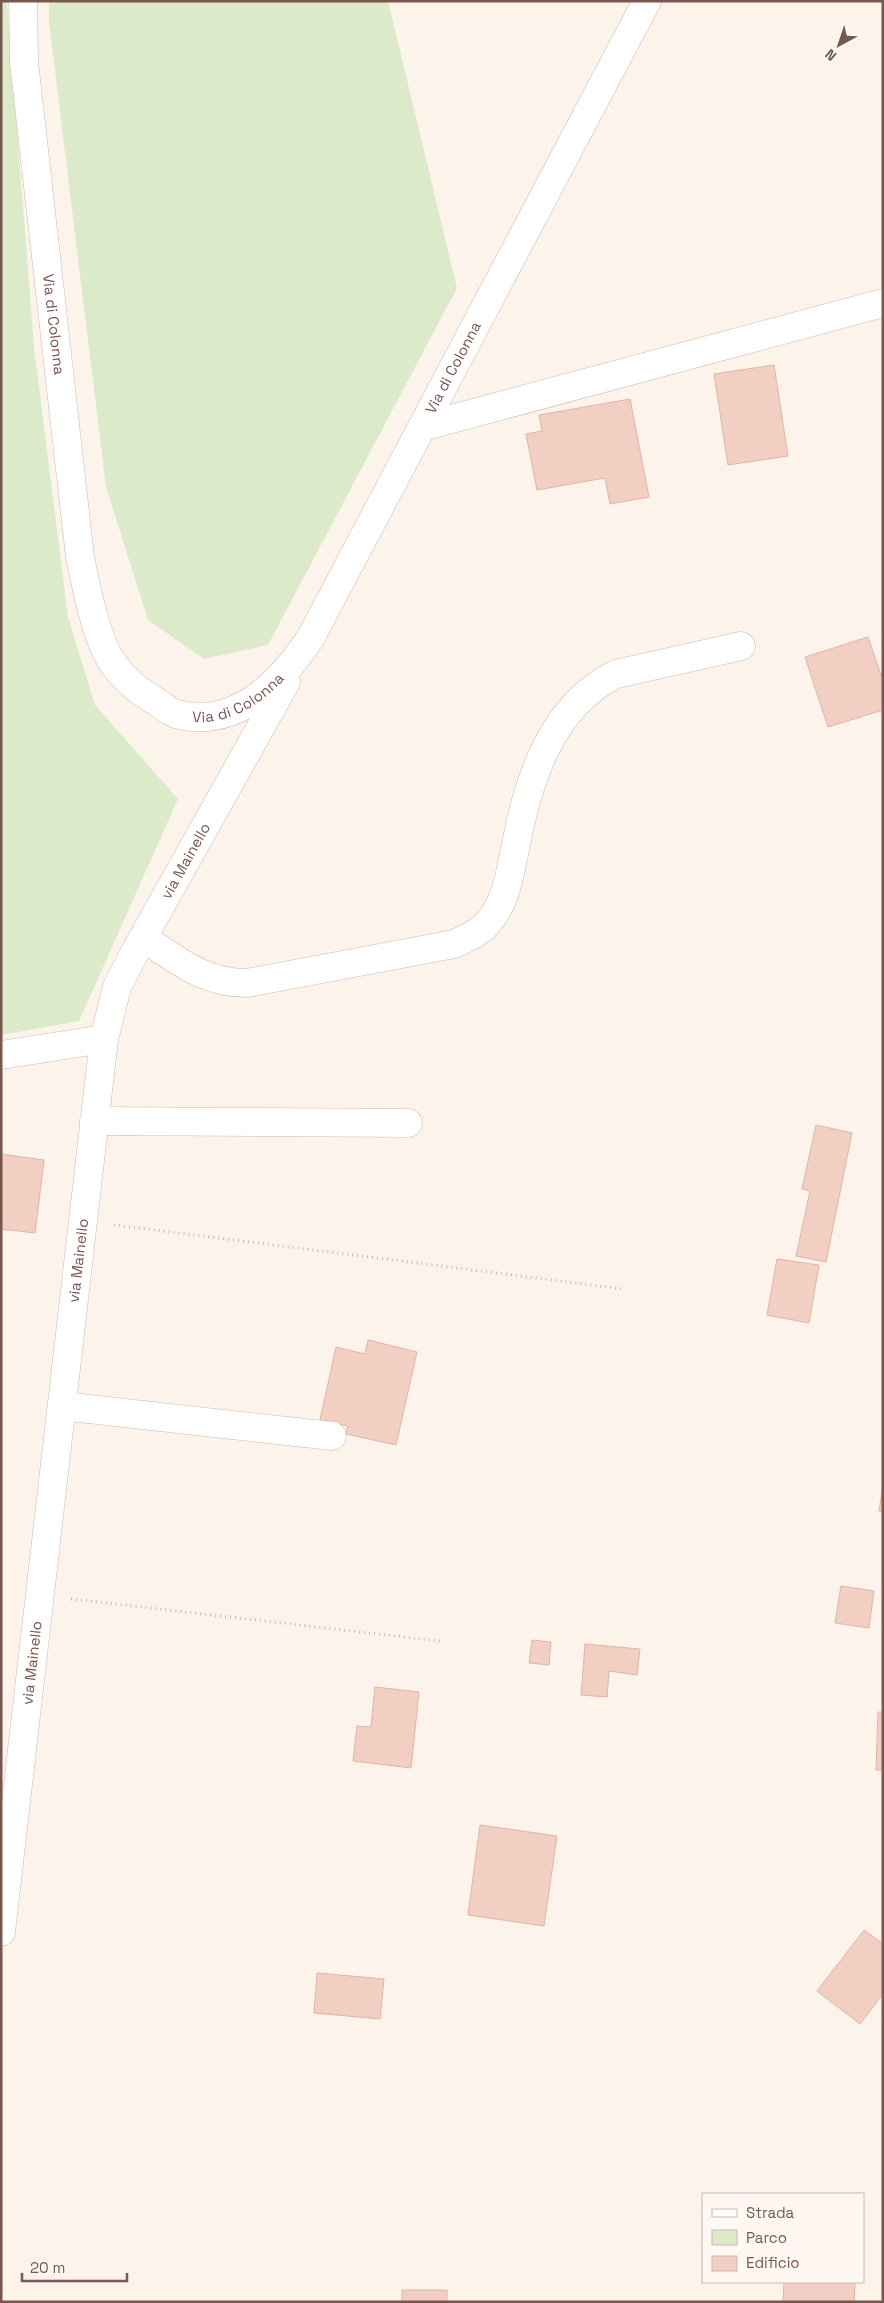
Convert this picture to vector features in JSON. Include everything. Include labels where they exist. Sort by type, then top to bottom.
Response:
[{"type":"street","name":"Via di Colonna","points":[[23,1],[24,62],[80,557],[89,604],[112,661],[135,688],[178,715],[198,717],[230,712],[253,702],[295,661],[311,637],[647,1]]},
{"type":"street","points":[[422,427],[883,303]]},
{"type":"street","name":"via Mainello","points":[[1,1932],[104,1039],[117,987],[311,637]]},
{"type":"street","points":[[143,938],[208,978],[227,983],[247,983],[454,944],[474,935],[491,919],[504,896],[521,817],[539,762],[559,724],[581,698],[599,682],[616,674],[740,646]]},
{"type":"street","points":[[1,1055],[104,1039]]},
{"type":"street","points":[[94,1121],[408,1123]]},
{"type":"street","points":[[62,1406],[332,1436]]},
{"type":"path","points":[[83,1221],[624,1289]]},
{"type":"path","points":[[40,1595],[440,1641]]},
{"type":"green space","points":[[1,1],[7,1],[34,347],[68,617],[95,705],[178,799],[79,1021],[1,1035]]},
{"type":"green space","points":[[49,1],[388,1],[457,288],[268,645],[204,659],[148,620],[106,487],[49,22]]},
{"type":"building","points":[[774,365],[788,456],[728,465],[714,374]]},
{"type":"building","points":[[630,399],[649,497],[610,504],[605,478],[537,490],[526,434],[542,431],[539,415]]},
{"type":"building","points":[[868,637],[883,681],[883,710],[828,727],[805,657]]},
{"type":"building","points":[[816,1125],[852,1133],[826,1262],[796,1256],[810,1191],[802,1189]]},
{"type":"building","points":[[1,1154],[44,1160],[35,1233],[1,1229]]},
{"type":"building","points":[[777,1259],[819,1265],[809,1323],[767,1315]]},
{"type":"building","points":[[368,1340],[417,1352],[396,1445],[346,1434],[348,1426],[320,1420],[336,1347],[365,1354]]},
{"type":"building","points":[[883,1485],[883,1512],[879,1511]]},
{"type":"building","points":[[841,1586],[874,1591],[869,1628],[835,1623]]},
{"type":"building","points":[[532,1640],[551,1642],[549,1665],[529,1663]]},
{"type":"building","points":[[585,1644],[640,1649],[637,1675],[609,1671],[607,1697],[581,1695]]},
{"type":"building","points":[[375,1687],[419,1692],[411,1768],[353,1761],[357,1726],[371,1727]]},
{"type":"building","points":[[878,1712],[883,1712],[883,1770],[876,1770]]},
{"type":"building","points":[[480,1825],[557,1836],[544,1926],[468,1915]]},
{"type":"building","points":[[864,1930],[883,1944],[883,1994],[860,2024],[817,1991]]},
{"type":"building","points":[[317,1973],[384,1979],[380,2019],[314,2013]]},
{"type":"building","points":[[784,2283],[855,2283],[854,2302],[783,2302]]},
{"type":"building","points":[[402,2290],[447,2290],[447,2302],[402,2302]]}]
